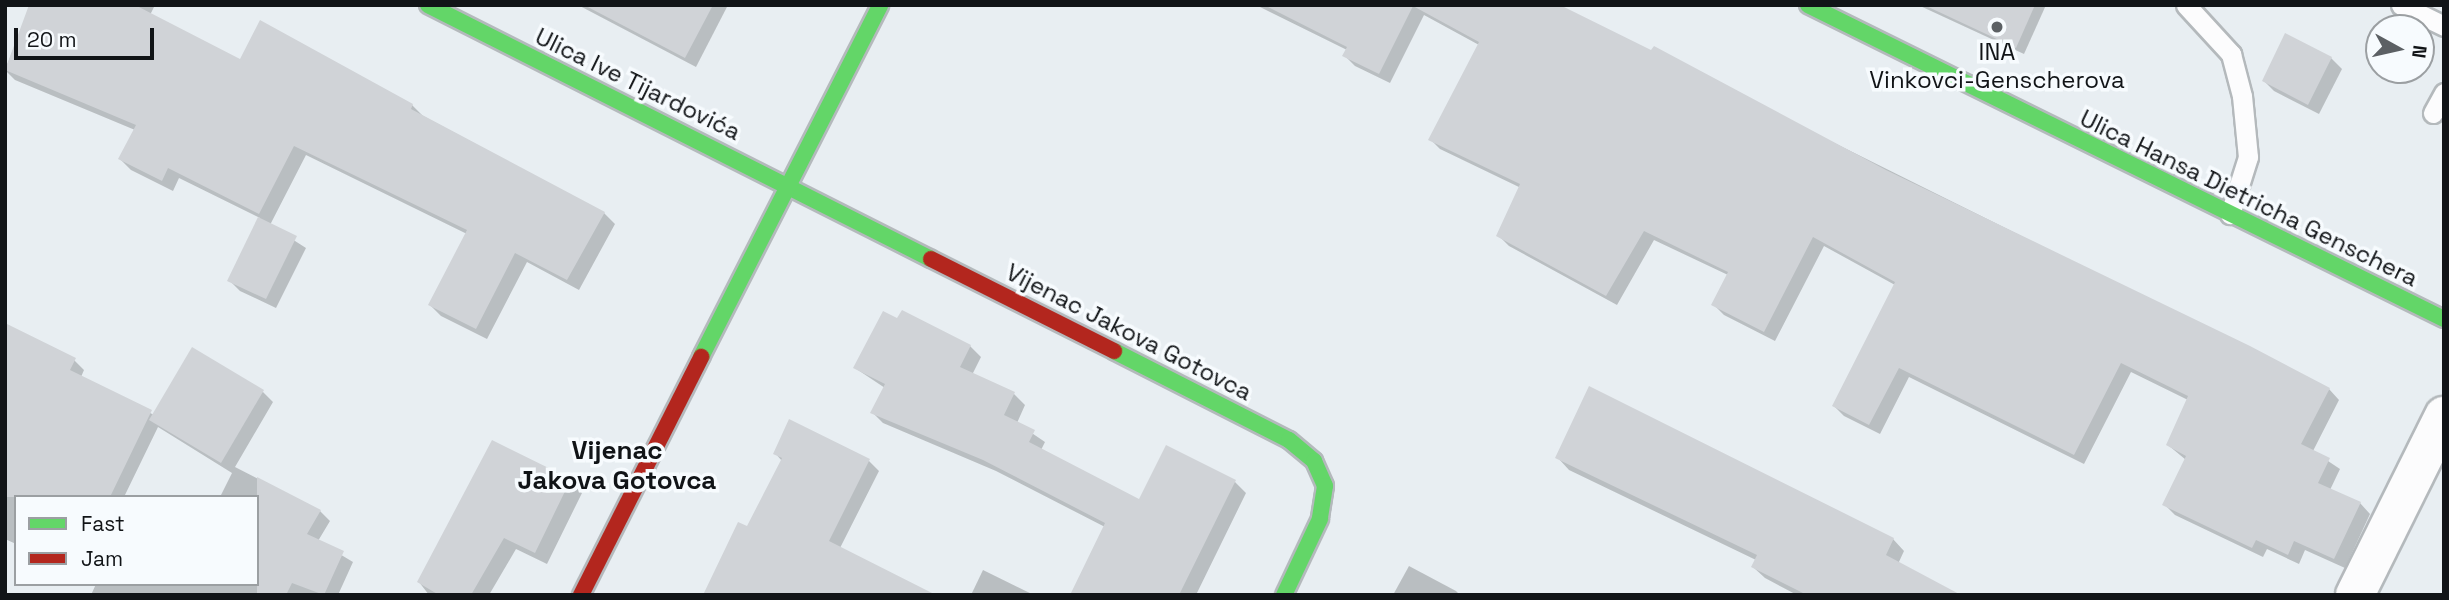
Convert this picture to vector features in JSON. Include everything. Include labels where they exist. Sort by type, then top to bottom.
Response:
[{"type":"street","name":"Ulica Ive Tijardovića","points":[[428,5],[790,185]]},
{"type":"street","points":[[581,595],[880,5]]},
{"type":"street","name":"Ulica Hansa Dietricha Genschera","points":[[1808,5],[2444,319]]},
{"type":"street","name":"Vijenac Jakova Gotovca","points":[[790,185],[1289,440],[1314,461],[1325,486],[1320,519],[1284,595]]},
{"type":"street","points":[[2356,595],[2444,416]]},
{"type":"lane","points":[[2186,5],[2231,54],[2242,96],[2248,157],[2230,214]]},
{"type":"lane","points":[[2401,5],[2444,26]]},
{"type":"lane","points":[[2433,113],[2444,93]]},
{"type":"building","points":[[29,5],[135,5],[240,59],[260,20],[413,104],[411,109],[605,212],[567,280],[515,253],[476,329],[428,305],[467,230],[294,146],[259,214],[168,168],[162,181],[118,159],[136,125],[5,70]]},
{"type":"building","points":[[584,5],[713,5],[685,58]]},
{"type":"building","points":[[1264,5],[1560,5],[1651,50],[1654,46],[1886,170],[2250,346],[2330,388],[2301,444],[2330,458],[2318,483],[2361,502],[2334,559],[2294,541],[2288,555],[2256,540],[2252,548],[2162,505],[2186,456],[2166,445],[2188,396],[2121,363],[2074,455],[1899,368],[1869,425],[1832,406],[1895,282],[1813,237],[1764,332],[1711,305],[1728,272],[1644,231],[1606,296],[1496,236],[1520,184],[1428,140],[1479,42],[1413,6],[1379,74],[1342,56],[1347,47]]},
{"type":"building","name":"INA Vinkovci-Genscherova","points":[[1924,5],[2035,5],[2016,48]]},
{"type":"building","points":[[2285,33],[2332,57],[2308,105],[2262,81]]},
{"type":"building","points":[[258,217],[297,236],[266,299],[227,281]]},
{"type":"building","points":[[902,310],[971,345],[960,367],[1015,392],[1004,415],[1035,430],[1029,442],[1139,499],[1166,445],[1236,480],[1179,595],[1070,595],[1105,523],[983,460],[870,413],[885,384],[853,368],[883,311],[897,318]]},
{"type":"building","points":[[5,323],[76,358],[70,370],[152,410],[111,495],[5,497]]},
{"type":"building","points":[[192,347],[264,390],[221,463],[149,420]]},
{"type":"building","points":[[1589,386],[1894,538],[1886,555],[1961,595],[1807,595],[1751,567],[1757,555],[1555,458]]},
{"type":"building","points":[[789,419],[870,459],[829,541],[936,595],[703,595],[738,522],[747,526],[782,458],[773,454]]},
{"type":"building","points":[[492,440],[571,479],[535,553],[504,538],[471,595],[439,595],[417,582]]},
{"type":"building","points":[[257,477],[321,510],[307,534],[344,551],[324,595],[292,583],[286,595],[257,595]]},
{"type":"traffic: fast","points":[[428,5],[931,259]]},
{"type":"traffic: fast","points":[[701,357],[880,5]]},
{"type":"traffic: fast","points":[[1808,5],[2444,319]]},
{"type":"traffic: fast","points":[[1114,351],[1289,440],[1314,461],[1325,486],[1320,519],[1284,595]]},
{"type":"traffic: jam","points":[[931,259],[1114,351]]},
{"type":"traffic: jam","points":[[581,595],[701,357]]},
{"type":"place","name":"INA Vinkovci-Genscherova","points":[[1997,27]]},
{"type":"district","name":"Vijenac Jakova Gotovca","points":[[617,466]]}]
